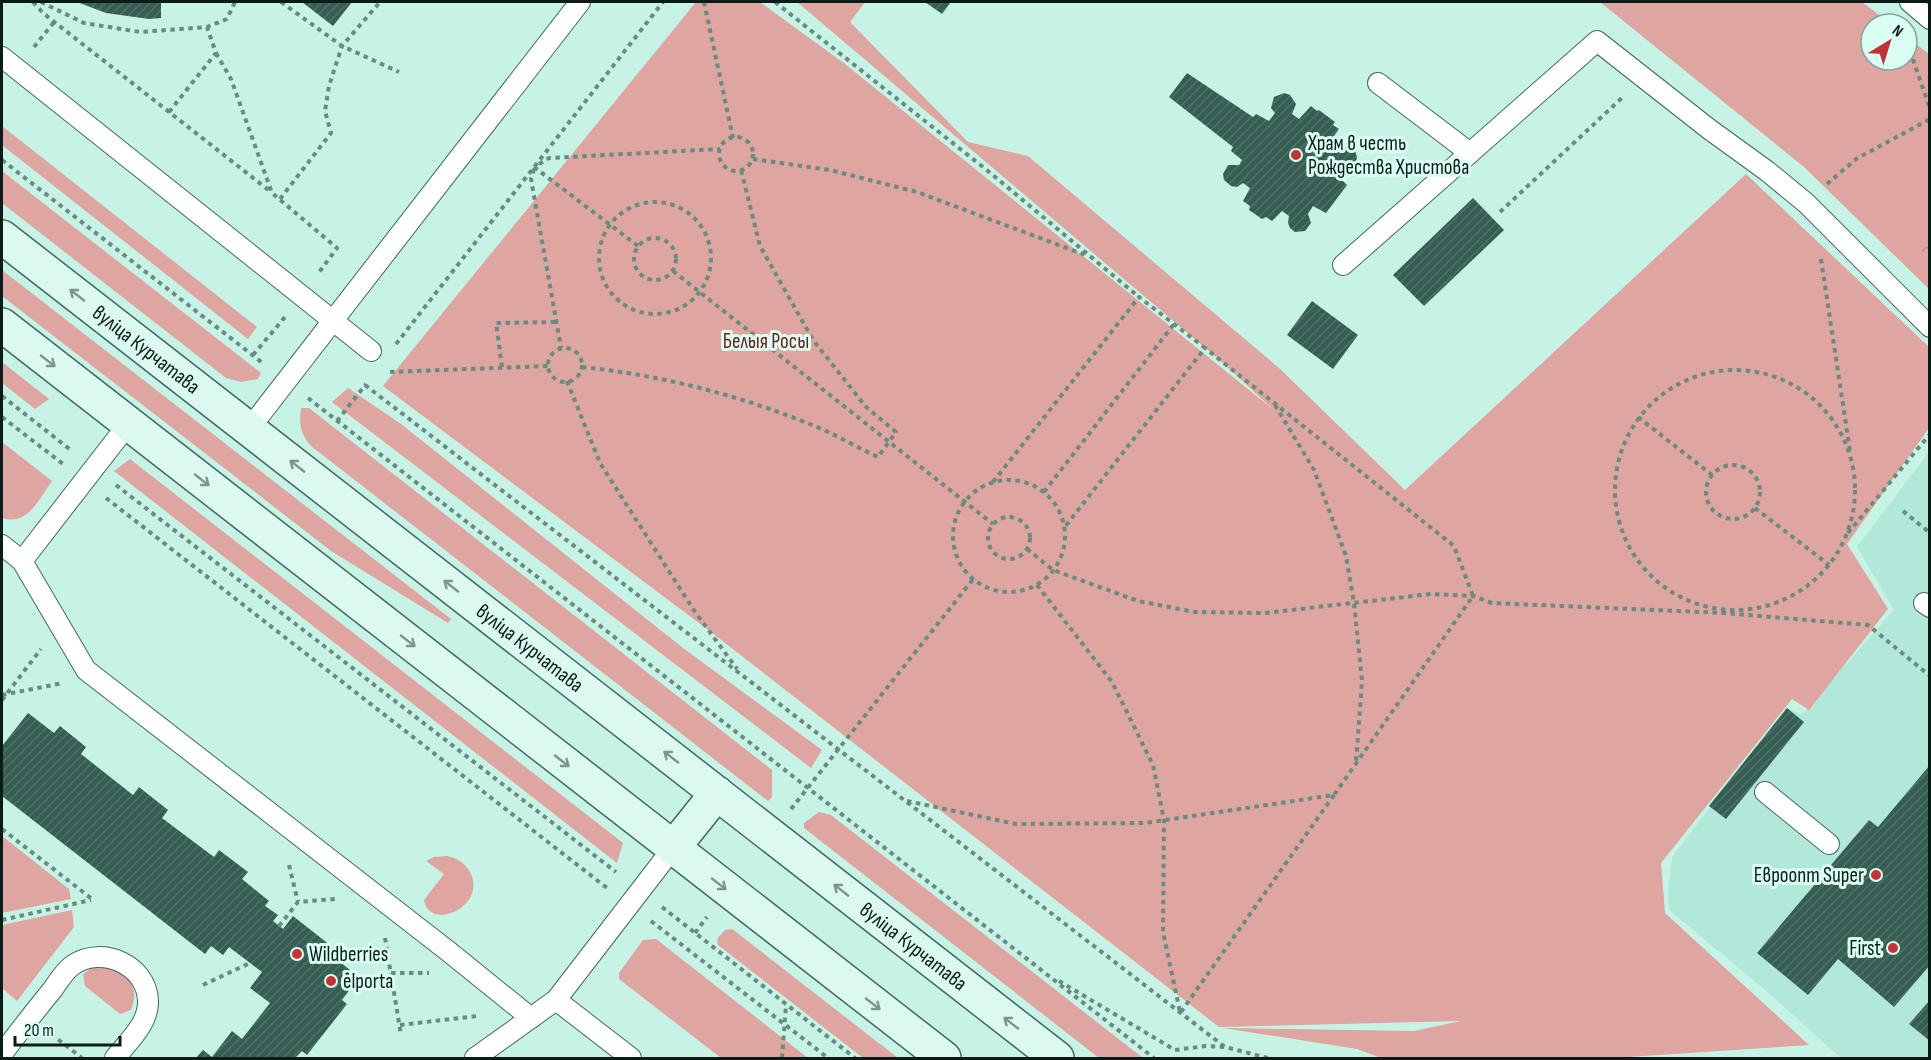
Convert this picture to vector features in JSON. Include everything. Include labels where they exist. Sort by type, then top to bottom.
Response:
[{"type":"main road","name":"вуліца Курчатава","points":[[2,237],[1057,1059]]},
{"type":"main road","points":[[2,325],[944,1059]]},
{"type":"main road","points":[[673,848],[717,793]]},
{"type":"lane","points":[[249,429],[580,2]]},
{"type":"lane","points":[[1910,2],[1929,19]]},
{"type":"lane","points":[[1343,265],[1597,41],[1709,129],[1767,171],[1810,208],[1929,327]]},
{"type":"lane","points":[[2,57],[371,351]]},
{"type":"lane","points":[[1378,84],[1470,153]]},
{"type":"lane","points":[[22,561],[129,423]]},
{"type":"lane","points":[[2,545],[22,561],[86,670],[531,1018]]},
{"type":"lane","points":[[1766,792],[1829,844]]},
{"type":"lane","points":[[475,1059],[556,1000],[673,848]]},
{"type":"lane","points":[[2,1054],[72,965],[93,956],[113,958],[132,968],[144,982],[148,1001],[144,1021],[114,1059]]},
{"type":"lane","points":[[556,1000],[631,1059]]},
{"type":"path","points":[[33,2],[43,13],[280,199],[337,248],[253,355]]},
{"type":"path","points":[[41,2],[84,23],[140,32],[207,27],[227,19],[235,2]]},
{"type":"path","points":[[282,2],[342,46],[399,72]]},
{"type":"path","points":[[280,199],[331,133],[325,111],[329,86],[342,46],[380,2]]},
{"type":"path","points":[[394,348],[663,2]]},
{"type":"path","points":[[704,2],[734,138]]},
{"type":"path","points":[[775,2],[988,171],[1139,297],[1455,546],[1473,596]]},
{"type":"path","points":[[207,27],[216,53],[231,80],[272,193]]},
{"type":"path","points":[[169,112],[216,53]]},
{"type":"path","points":[[1917,72],[1929,109]]},
{"type":"path","points":[[1500,212],[1644,77]]},
{"type":"path","points":[[1847,534],[1856,496],[1810,208],[1856,159],[1929,119]]},
{"type":"path","points":[[739,137],[749,143],[753,159],[746,168],[731,170],[723,164],[719,154],[720,149],[725,141],[739,137]]},
{"type":"path","points":[[561,348],[531,179],[534,167],[549,158],[720,149]]},
{"type":"path","points":[[753,159],[830,170],[917,192],[1092,258]]},
{"type":"path","points":[[2,160],[1154,1059]]},
{"type":"path","points":[[534,167],[638,246]]},
{"type":"path","points":[[582,367],[626,372],[729,395],[813,425],[878,458],[896,432],[866,407],[813,340],[760,246],[741,170]]},
{"type":"path","points":[[656,201],[674,205],[690,213],[702,226],[709,243],[711,261],[707,278],[699,292],[683,306],[665,313],[646,313],[628,307],[613,295],[603,279],[599,260],[601,241],[610,224],[622,212],[639,204],[656,201]]},
{"type":"path","points":[[651,238],[665,240],[674,250],[676,258],[673,271],[661,279],[648,279],[642,276],[634,265],[638,246],[651,238]]},
{"type":"path","points":[[673,271],[993,524]]},
{"type":"path","points":[[993,482],[1139,297]]},
{"type":"path","points":[[502,367],[496,324],[556,322]]},
{"type":"path","points":[[1044,492],[1174,324]]},
{"type":"path","points":[[561,348],[572,349],[576,352],[580,356],[582,367],[577,377],[561,381],[552,376],[548,366],[551,355],[561,348]]},
{"type":"path","points":[[1064,528],[1205,348]]},
{"type":"path","points":[[386,372],[548,366]]},
{"type":"path","points":[[1851,458],[1835,422],[1808,394],[1774,376],[1733,369],[1693,376],[1658,396],[1631,427],[1616,465],[1614,505],[1627,544],[1651,577],[1685,600],[1724,613],[1763,608],[1799,592],[1829,565],[1847,534],[1929,434]]},
{"type":"path","points":[[337,421],[370,378]]},
{"type":"path","points":[[567,381],[600,463],[693,609],[740,674]]},
{"type":"path","points":[[365,385],[1225,1047]]},
{"type":"path","points":[[2,396],[89,474],[630,905],[828,1059]]},
{"type":"path","points":[[1273,402],[1314,470],[1346,556],[1354,603],[1362,681],[1356,764]]},
{"type":"path","points":[[2,417],[89,474],[616,872]]},
{"type":"path","points":[[1638,417],[1712,475]]},
{"type":"path","points":[[1727,465],[1744,467],[1752,472],[1760,488],[1760,497],[1755,508],[1744,518],[1735,520],[1718,515],[1707,501],[1707,483],[1712,475],[1727,465]]},
{"type":"path","points":[[1011,480],[1028,483],[1044,492],[1056,505],[1064,521],[1065,539],[1062,556],[1053,570],[1037,585],[1019,591],[1000,591],[982,585],[967,573],[957,557],[953,538],[956,519],[964,502],[977,490],[993,482],[1011,480]]},
{"type":"path","points":[[1755,508],[1829,565]]},
{"type":"path","points":[[1903,511],[1929,533]]},
{"type":"path","points":[[1005,517],[1019,519],[1029,529],[1030,543],[1027,549],[1016,558],[1002,558],[996,554],[988,537],[993,524],[1005,517]]},
{"type":"path","points":[[1027,549],[1053,570],[1138,601],[1195,612],[1265,614],[1431,594],[1473,596],[1492,603],[1724,613],[1868,625],[1929,676]]},
{"type":"path","points":[[808,788],[974,578]]},
{"type":"path","points":[[1037,585],[1112,682],[1153,765],[1164,820],[1163,932],[1180,1012]]},
{"type":"path","points":[[1180,1012],[1473,596]]},
{"type":"path","points":[[2,700],[43,646]]},
{"type":"path","points":[[4,695],[66,683]]},
{"type":"path","points":[[903,800],[1016,824],[1145,823],[1334,795]]},
{"type":"path","points":[[2,829],[92,899],[2,920]]},
{"type":"path","points":[[289,863],[298,902]]},
{"type":"path","points":[[279,926],[298,902],[344,899]]},
{"type":"path","points":[[660,906],[855,1059]]},
{"type":"path","points":[[384,929],[401,1035]]},
{"type":"path","points":[[203,985],[250,963]]},
{"type":"path","points":[[1043,972],[1175,1050],[1206,1046],[1225,1047],[1268,1059]]},
{"type":"path","points":[[391,973],[439,973]]},
{"type":"path","points":[[782,1059],[786,1004]]},
{"type":"path","points":[[400,1025],[477,1016]]},
{"type":"path","points":[[45,1030],[82,1059]]},
{"type":"shaded area","points":[[1929,452],[1929,1058],[1841,1058],[1763,988],[1669,910],[1668,892],[1672,857],[1787,708],[1802,714],[1894,610],[1857,547]]},
{"type":"green space","name":"Белыя Росы","points":[[696,2],[760,2],[845,64],[1274,410],[1223,363],[797,2],[865,2],[850,22],[968,142],[1028,156],[1279,368],[1405,490],[1746,174],[1929,347],[1929,428],[1847,544],[1888,609],[1809,710],[1792,699],[1661,863],[1665,913],[1809,1045],[1613,1058],[1381,1058],[1357,1049],[1223,1028],[1414,1031],[1461,1021],[1219,1027],[707,629],[383,386]]},
{"type":"green space","points":[[1600,2],[1862,2],[1875,12],[1859,12],[1859,72],[1919,72],[1919,46],[1929,54],[1929,289],[1804,167]]},
{"type":"green space","points":[[2,126],[257,327],[248,339],[2,145]]},
{"type":"green space","points":[[2,171],[261,373],[258,379],[241,382],[226,378],[2,203]]},
{"type":"green space","points":[[1930,232],[1929,275],[1923,269],[1921,233]]},
{"type":"green space","points":[[2,270],[451,619],[448,623],[331,551],[2,296]]},
{"type":"green space","points":[[2,362],[49,399],[35,409],[2,383]]},
{"type":"green space","points":[[348,388],[401,424],[683,648],[822,750],[811,768],[332,402]]},
{"type":"green space","points":[[301,408],[309,408],[772,770],[772,797],[768,801],[311,446],[301,428]]},
{"type":"green space","points":[[2,442],[52,481],[32,510],[19,518],[2,518]]},
{"type":"green space","points":[[130,459],[623,843],[617,863],[114,471]]},
{"type":"green space","points":[[819,812],[831,815],[1143,1058],[1099,1058],[804,828],[804,823]]},
{"type":"green space","points":[[2,836],[69,889],[71,899],[2,913]]},
{"type":"green space","points":[[447,856],[466,866],[470,872],[473,885],[471,896],[465,905],[456,911],[436,914],[428,909],[424,900],[444,874],[426,861],[434,857]]},
{"type":"green space","points":[[72,910],[74,927],[17,1001],[2,988],[2,925]]},
{"type":"green space","points":[[732,929],[898,1058],[863,1058],[718,945],[717,939],[725,930]]},
{"type":"green space","points":[[656,939],[808,1058],[721,1058],[619,979],[619,973],[643,940]]},
{"type":"green space","points":[[107,966],[131,983],[134,994],[131,1010],[120,1014],[85,986],[83,974],[92,968]]},
{"type":"building","points":[[77,2],[161,2],[161,18],[149,19],[106,13]]},
{"type":"building","points":[[302,2],[352,2],[333,26]]},
{"type":"building","points":[[925,2],[951,2],[942,14]]},
{"type":"building","name":"Храм в честь Рождества Христова","points":[[1187,73],[1253,117],[1256,114],[1269,121],[1275,113],[1271,108],[1274,97],[1284,93],[1290,95],[1296,104],[1292,114],[1299,119],[1311,106],[1335,122],[1333,125],[1339,129],[1329,143],[1337,149],[1344,144],[1354,147],[1357,157],[1356,162],[1347,168],[1342,167],[1336,174],[1347,185],[1326,213],[1313,206],[1308,214],[1311,223],[1305,231],[1295,232],[1288,223],[1289,216],[1282,211],[1272,221],[1266,217],[1262,219],[1249,210],[1250,206],[1243,201],[1250,188],[1243,183],[1237,187],[1231,186],[1224,180],[1223,174],[1228,165],[1239,165],[1242,160],[1231,151],[1233,147],[1169,97]]},
{"type":"building","points":[[1473,198],[1504,230],[1424,306],[1393,275]]},
{"type":"building","points":[[1312,301],[1358,335],[1333,369],[1287,335]]},
{"type":"building","points":[[1787,708],[1804,722],[1726,819],[1709,806]]},
{"type":"building","points":[[28,713],[54,733],[60,726],[86,747],[81,754],[133,795],[139,787],[168,810],[162,818],[214,857],[219,850],[248,872],[242,879],[269,901],[265,906],[278,915],[273,921],[283,929],[293,916],[340,953],[336,959],[359,977],[342,1000],[347,1004],[307,1055],[302,1051],[295,1058],[196,1058],[203,1050],[212,1057],[232,1031],[242,1039],[270,1003],[250,988],[262,972],[229,947],[223,955],[211,946],[205,954],[2,796],[2,746]]},
{"type":"building","name":"Евроопт Super","points":[[1930,765],[1930,965],[1894,1007],[1838,959],[1808,995],[1757,953],[1869,820],[1878,827]]},
{"type":"building","points":[[1930,1000],[1930,1041],[1909,1024]]},
{"type":"place","name":"Храм в честь Рождества Христова","points":[[1296,155]]},
{"type":"place","name":"Евроопт Super","points":[[1876,875]]},
{"type":"place","name":"First","points":[[1893,948]]},
{"type":"place","name":"Wildberries","points":[[297,954]]},
{"type":"place","name":"ēlporta","points":[[331,981]]}]
